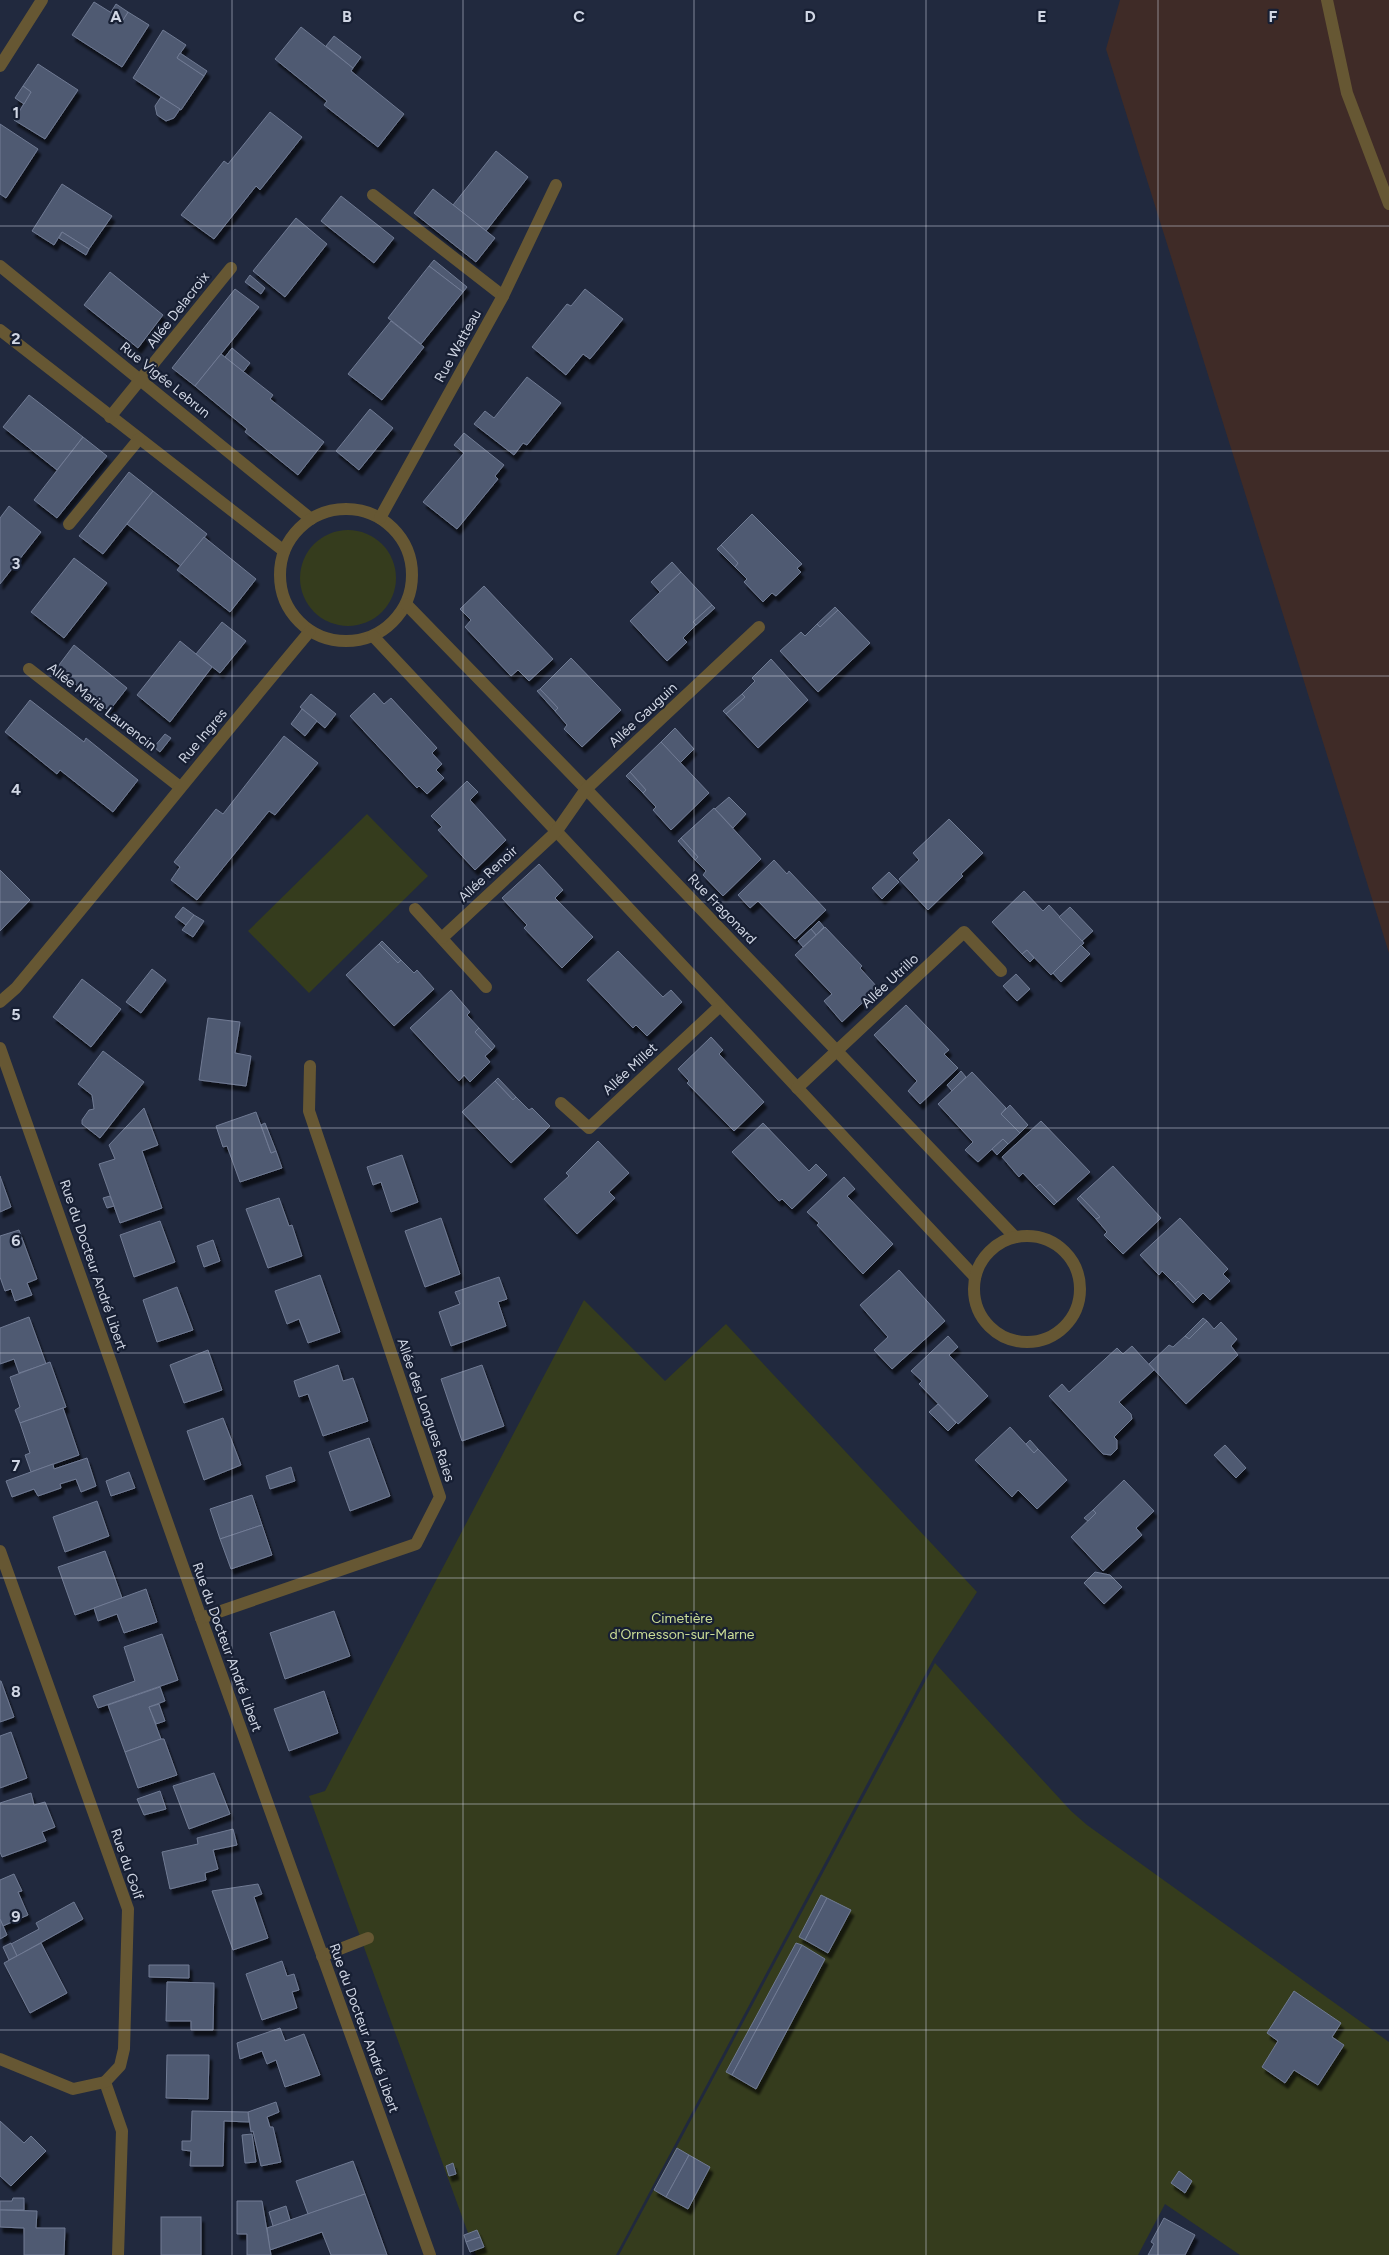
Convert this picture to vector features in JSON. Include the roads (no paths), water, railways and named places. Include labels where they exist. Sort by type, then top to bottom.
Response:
[{"type":"street","points":[[0,66],[42,0]]},
{"type":"street","points":[[1327,0],[1347,93],[1389,204]]},
{"type":"street","name":"Rue Watteau","points":[[380,518],[504,296],[556,185]]},
{"type":"street","points":[[373,195],[504,296]]},
{"type":"street","name":"Rue Vigée Lebrun","points":[[0,266],[311,519]]},
{"type":"street","name":"Allée Delacroix","points":[[110,417],[142,380],[231,268]]},
{"type":"street","points":[[0,330],[284,551]]},
{"type":"street","points":[[69,524],[140,439]]},
{"type":"street","points":[[345,509],[363,511],[380,518],[395,530],[406,547],[411,566],[411,585],[406,604],[392,622],[373,636],[352,642],[330,639],[310,631],[293,616],[282,596],[279,573],[284,551],[295,532],[311,519],[327,512],[345,509]]},
{"type":"street","name":"Rue Fragonard","points":[[406,604],[1015,1237]]},
{"type":"street","name":"Allée Gauguin","points":[[556,832],[586,789],[759,628]]},
{"type":"street","name":"Rue Ingres","points":[[0,1002],[16,988],[121,862],[180,786],[310,631]]},
{"type":"street","points":[[373,636],[975,1276]]},
{"type":"street","name":"Allée Marie Laurencin","points":[[29,669],[180,786]]},
{"type":"street","name":"Allée Renoir","points":[[442,938],[556,832]]},
{"type":"street","points":[[415,908],[486,987]]},
{"type":"street","name":"Allée Utrillo","points":[[797,1088],[964,932],[1001,971]]},
{"type":"street","name":"Allée Millet","points":[[561,1103],[589,1128],[720,1006]]},
{"type":"street","name":"Rue du Docteur André Libert","points":[[0,1048],[201,1618],[430,2255]]},
{"type":"street","name":"Allée des Longues Raies","points":[[201,1618],[416,1544],[440,1497],[308,1111],[310,1066]]},
{"type":"street","points":[[1015,1237],[1036,1237],[1057,1246],[1069,1257],[1078,1276],[1079,1300],[1073,1316],[1056,1335],[1036,1342],[1018,1342],[1001,1337],[983,1321],[975,1302],[975,1276],[980,1263],[997,1244],[1015,1237]]},
{"type":"street","name":"Rue du Golf","points":[[0,1552],[128,1909],[124,2049],[120,2066],[105,2082]]},
{"type":"street","points":[[322,1956],[368,1938]]},
{"type":"street","points":[[0,2059],[73,2089],[105,2082],[122,2131],[118,2255]]},
{"type":"park label","name":"Cimetière d'Ormesson-sur-Marne","points":[[682,1626]]}]
